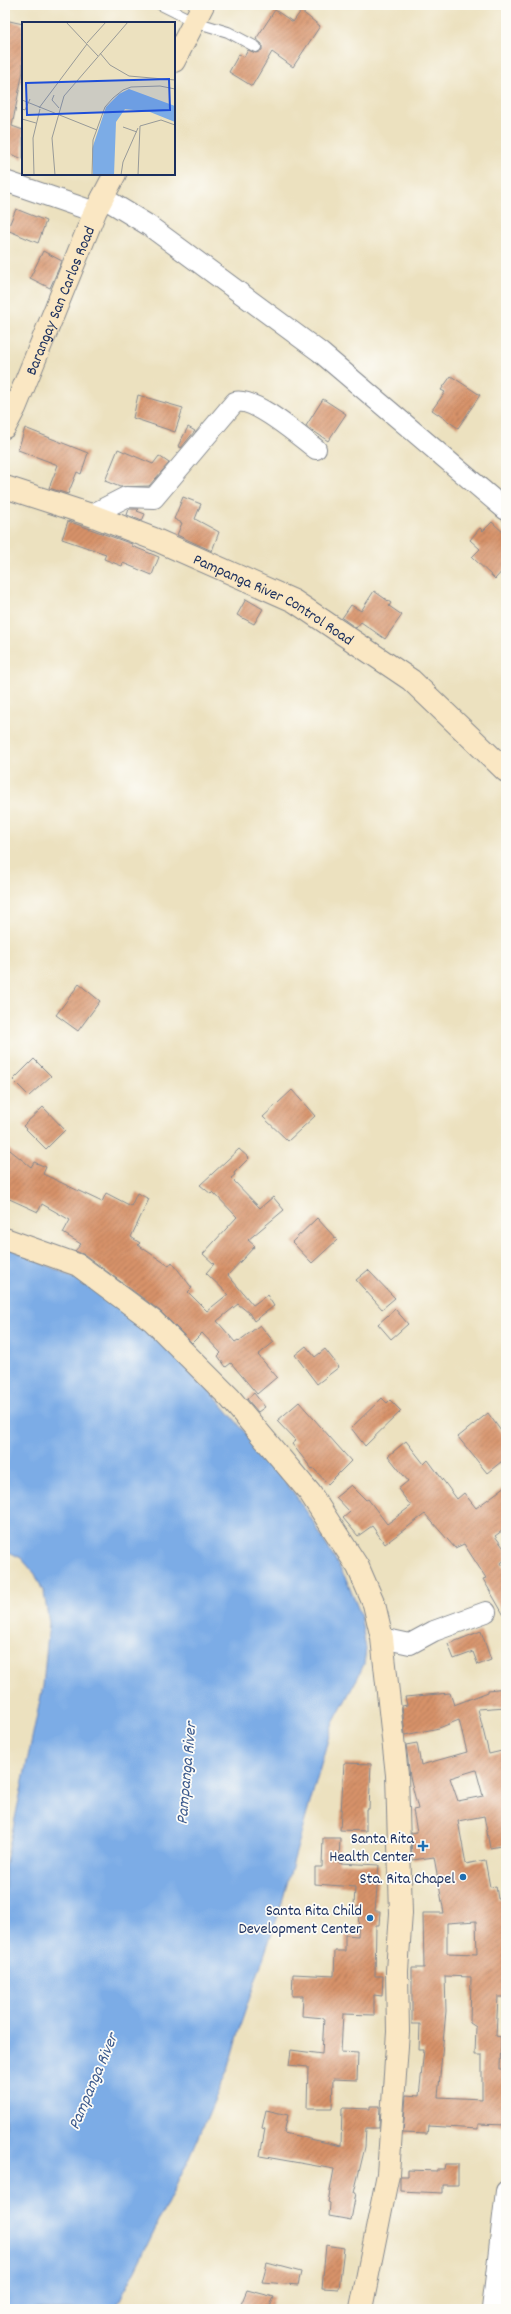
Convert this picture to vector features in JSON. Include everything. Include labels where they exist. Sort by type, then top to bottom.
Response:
[{"type":"street","points":[[175,59],[199,13]]},
{"type":"street","name":"Barangay San Carlos Road","points":[[5,427],[15,408],[98,205],[113,175]]},
{"type":"street","points":[[5,181],[98,205],[148,225],[320,352],[506,510]]},
{"type":"street","points":[[91,515],[126,497],[154,498],[235,402],[241,400],[270,415],[316,449]]},
{"type":"street","name":"Pampanga River Control Road","points":[[5,487],[91,515],[154,539],[294,601],[412,680],[506,771]]},
{"type":"street","points":[[5,1239],[78,1265],[152,1321],[230,1398],[310,1493],[358,1567],[374,1604],[382,1638],[397,1775],[401,1913],[397,1972],[398,2032],[388,2174],[361,2309]]},
{"type":"street","points":[[382,1638],[410,1644],[434,1632],[486,1612]]},
{"type":"street","points":[[492,2309],[506,2191]]},
{"type":"lane","points":[[161,5],[199,13],[228,32],[256,47]]},
{"type":"water","name":"Pampanga River","points":[[5,1246],[90,1285],[175,1351],[235,1420],[294,1493],[311,1518],[346,1579],[360,1613],[366,1649],[364,1664],[332,1725],[280,1909],[240,2026],[229,2066],[190,2157],[116,2309],[5,2309],[5,1866],[43,1686],[49,1623],[44,1593],[35,1574],[21,1558],[5,1550]]},
{"type":"building","points":[[275,10],[293,22],[301,11],[320,26],[293,67],[272,52],[252,86],[229,72],[239,54],[244,57],[248,50],[256,53],[262,50],[262,44],[256,39]]},
{"type":"building","points":[[5,20],[22,24],[22,76],[12,126],[22,130],[22,159],[5,152]]},
{"type":"building","points":[[16,209],[46,221],[38,243],[7,230]]},
{"type":"building","points":[[43,251],[62,261],[50,288],[30,278]]},
{"type":"building","points":[[451,376],[480,395],[458,428],[432,410],[445,392],[441,390]]},
{"type":"building","points":[[138,395],[183,408],[175,432],[133,418]]},
{"type":"building","points":[[323,399],[346,414],[328,441],[306,426]]},
{"type":"building","points":[[188,427],[195,431],[181,448],[178,446]]},
{"type":"building","points":[[25,428],[88,453],[81,474],[77,472],[68,494],[49,488],[58,465],[18,450]]},
{"type":"building","points":[[118,449],[153,464],[159,456],[169,463],[149,486],[120,487],[105,481]]},
{"type":"building","points":[[183,497],[201,504],[195,519],[219,532],[212,551],[177,535],[182,523],[174,519]]},
{"type":"building","points":[[129,509],[139,509],[137,511],[145,514],[142,521],[127,515]]},
{"type":"building","points":[[68,521],[132,544],[132,546],[159,557],[152,575],[123,563],[122,566],[104,559],[106,554],[62,539]]},
{"type":"building","points":[[492,522],[506,535],[506,567],[495,579],[472,557],[480,549],[470,540],[480,528],[483,531]]},
{"type":"building","points":[[374,591],[391,603],[389,606],[402,615],[385,639],[361,622],[356,628],[342,618],[351,605],[361,611]]},
{"type":"building","points":[[246,599],[263,609],[254,624],[237,615]]},
{"type":"building","points":[[79,984],[100,1001],[78,1031],[56,1015]]},
{"type":"building","points":[[34,1059],[51,1076],[29,1096],[13,1080]]},
{"type":"building","points":[[292,1090],[315,1116],[288,1141],[263,1117]]},
{"type":"building","points":[[43,1107],[65,1130],[46,1149],[23,1126]]},
{"type":"building","points":[[5,1146],[31,1167],[34,1162],[46,1167],[43,1174],[102,1202],[106,1193],[131,1206],[137,1193],[149,1199],[131,1237],[140,1243],[138,1245],[169,1266],[172,1262],[192,1288],[188,1292],[207,1311],[228,1294],[206,1273],[214,1264],[203,1254],[237,1217],[213,1192],[211,1194],[200,1185],[239,1149],[249,1158],[231,1178],[260,1208],[273,1197],[284,1210],[248,1240],[255,1246],[228,1275],[253,1305],[267,1295],[274,1306],[254,1321],[249,1313],[238,1304],[217,1321],[235,1342],[238,1340],[239,1341],[260,1325],[274,1342],[258,1355],[277,1377],[257,1394],[231,1363],[226,1367],[218,1356],[221,1353],[202,1333],[192,1343],[160,1311],[85,1255],[75,1251],[81,1244],[63,1233],[70,1220],[42,1204],[38,1212],[5,1197]]},
{"type":"building","points":[[317,1218],[337,1240],[312,1263],[292,1242]]},
{"type":"building","points":[[368,1270],[395,1298],[382,1309],[356,1280]]},
{"type":"building","points":[[395,1309],[408,1324],[391,1339],[378,1324]]},
{"type":"building","points":[[306,1346],[315,1357],[325,1349],[339,1367],[317,1384],[295,1355]]},
{"type":"building","points":[[254,1393],[265,1407],[258,1412],[247,1399]]},
{"type":"building","points":[[382,1398],[387,1403],[390,1400],[401,1411],[365,1446],[351,1428]]},
{"type":"building","points":[[299,1402],[351,1461],[328,1484],[313,1468],[312,1469],[292,1444],[296,1441],[277,1421]]},
{"type":"building","points":[[488,1413],[506,1438],[506,1458],[487,1473],[458,1437]]},
{"type":"building","points":[[406,1441],[424,1464],[428,1460],[457,1499],[464,1493],[476,1508],[506,1486],[506,1528],[495,1536],[506,1551],[506,1559],[501,1563],[506,1571],[506,1619],[483,1579],[486,1578],[464,1544],[455,1548],[425,1514],[385,1544],[372,1526],[358,1536],[343,1518],[350,1512],[336,1497],[351,1485],[366,1500],[368,1499],[387,1524],[411,1506],[398,1489],[408,1481],[388,1456]]},
{"type":"building","points":[[481,1631],[491,1660],[478,1665],[473,1652],[454,1659],[448,1644]]},
{"type":"building","points":[[506,1688],[506,1707],[478,1709],[489,1754],[506,1750],[506,1845],[490,1848],[484,1816],[458,1821],[466,1864],[485,1860],[490,1887],[496,1886],[498,1899],[506,1898],[506,1997],[498,1997],[496,2036],[501,2037],[500,2069],[506,2069],[506,2125],[478,2124],[478,2129],[428,2126],[427,2134],[403,2133],[406,2095],[419,2096],[424,2050],[419,2050],[420,2024],[412,2024],[412,1968],[424,1968],[423,1913],[444,1913],[434,1857],[412,1860],[411,1833],[417,1832],[413,1810],[418,1809],[410,1777],[406,1745],[417,1743],[421,1765],[467,1752],[459,1720],[439,1728],[405,1735],[402,1706],[407,1705],[405,1697],[450,1693],[454,1705],[488,1692],[488,1690]],"holes":[[[476,1770],[483,1796],[458,1801],[450,1778]],[[476,1921],[477,1954],[447,1953],[447,1923]],[[445,1976],[471,1977],[470,2023],[476,2027],[475,2055],[482,2055],[482,2099],[438,2097],[446,2011]]]},
{"type":"building","points":[[344,1763],[371,1764],[369,1809],[366,1809],[366,1831],[340,1830]]},
{"type":"building","points":[[323,1838],[340,1838],[339,1863],[379,1865],[375,1911],[380,1911],[379,1925],[376,1925],[375,1976],[383,1976],[382,1996],[374,1995],[374,2015],[343,2014],[341,2052],[358,2053],[357,2080],[333,2079],[332,2108],[307,2108],[308,2067],[289,2065],[291,2050],[322,2054],[324,2018],[302,2016],[303,1996],[292,1996],[293,1974],[334,1976],[335,1951],[345,1951],[345,1935],[358,1936],[359,1907],[354,1907],[355,1887],[315,1884],[315,1867],[322,1867]]},
{"type":"building","points":[[370,2106],[380,2106],[379,2128],[366,2128],[365,2147],[354,2193],[356,2193],[351,2220],[329,2216],[330,2203],[328,2202],[334,2169],[260,2156],[265,2129],[262,2128],[266,2110],[288,2115],[284,2133],[341,2146],[342,2108],[370,2109]]},
{"type":"building","points":[[445,2164],[458,2164],[458,2185],[443,2185],[443,2193],[400,2191],[400,2176],[408,2176],[408,2170],[437,2171],[437,2169],[444,2169]]},
{"type":"building","points":[[326,2245],[344,2248],[339,2289],[322,2288]]},
{"type":"building","points":[[267,2263],[301,2272],[298,2285],[262,2282]]},
{"type":"building","points":[[247,2290],[274,2297],[269,2309],[239,2309]]},
{"type":"place","name":"Santa Rita Health Center","points":[[423,1846]]},
{"type":"place","name":"Sta. Rita Chapel","points":[[463,1877]]},
{"type":"place","name":"Santa Rita Child Development Center","points":[[370,1918]]}]
